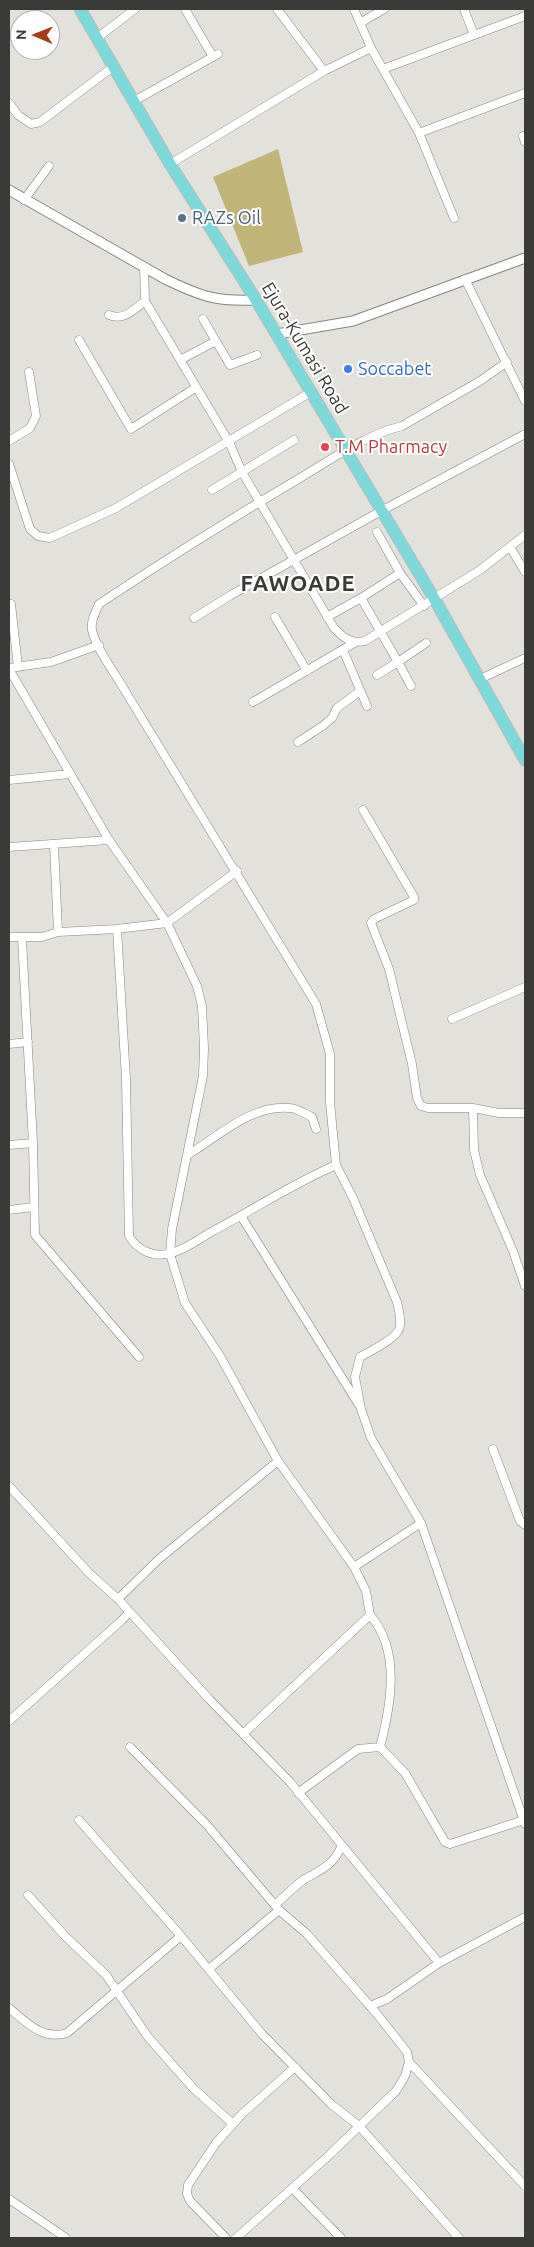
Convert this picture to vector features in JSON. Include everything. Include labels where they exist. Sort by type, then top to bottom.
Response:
[{"type":"main road","name":"Ejura-Kumasi Road","points":[[80,9],[170,164],[277,334],[435,600],[525,760]]},
{"type":"street","points":[[97,38],[135,9]]},
{"type":"street","points":[[134,101],[216,56],[185,9]]},
{"type":"street","points":[[277,9],[324,71]]},
{"type":"street","points":[[354,9],[383,69],[419,133],[454,218]]},
{"type":"street","points":[[360,23],[384,9]]},
{"type":"street","points":[[464,9],[474,35]]},
{"type":"street","points":[[383,69],[525,16]]},
{"type":"street","points":[[170,164],[324,71],[372,48]]},
{"type":"street","points":[[9,103],[18,114],[31,124],[40,122],[114,66]]},
{"type":"street","points":[[419,133],[525,93]]},
{"type":"street","points":[[24,200],[49,166]]},
{"type":"street","points":[[9,190],[165,279],[207,297],[228,301],[256,300]]},
{"type":"street","points":[[277,334],[354,321],[525,258]]},
{"type":"street","points":[[144,266],[145,301],[195,388],[229,442],[242,472],[327,617],[334,628],[354,643]]},
{"type":"street","points":[[465,279],[525,401]]},
{"type":"street","points":[[109,314],[117,318],[124,316],[145,301]]},
{"type":"street","points":[[203,319],[231,366],[257,355]]},
{"type":"street","points":[[79,340],[131,429],[195,388]]},
{"type":"street","points":[[180,360],[216,341]]},
{"type":"street","points":[[380,1747],[405,1774],[445,1842],[450,1844],[524,1822],[421,1523],[371,1438],[361,1408],[355,1377],[360,1357],[398,1334],[400,1317],[398,1302],[353,1198],[336,1165],[330,1102],[330,1054],[316,1004],[99,645],[92,625],[99,604],[259,502],[346,451],[377,435],[402,426],[480,381],[507,362]]},
{"type":"street","points":[[9,441],[30,428],[36,416],[29,372]]},
{"type":"street","points":[[9,464],[30,529],[38,536],[50,538],[116,508],[311,392]]},
{"type":"street","points":[[194,618],[231,595],[381,511],[525,434]]},
{"type":"street","points":[[212,490],[294,440]]},
{"type":"street","points":[[378,532],[400,573],[424,606]]},
{"type":"street","points":[[253,702],[354,643],[365,641],[379,631],[435,600],[525,535]]},
{"type":"street","points":[[510,547],[525,572]]},
{"type":"street","points":[[327,617],[400,573]]},
{"type":"street","points":[[361,598],[411,686]]},
{"type":"street","points":[[11,604],[18,667]]},
{"type":"street","points":[[275,617],[307,671]]},
{"type":"street","points":[[377,675],[426,642]]},
{"type":"street","points":[[99,645],[51,662],[9,669],[109,840],[167,922],[197,986],[202,1006],[203,1076],[189,1154],[172,1229],[170,1254],[185,1303],[220,1356],[278,1461],[354,1567],[366,1591],[370,1615],[381,1628],[389,1660],[391,1692],[380,1747]]},
{"type":"street","points":[[342,650],[367,706]]},
{"type":"street","points":[[480,679],[525,658]]},
{"type":"street","points":[[298,742],[324,725],[332,718],[337,708],[360,691]]},
{"type":"street","points":[[9,780],[70,774]]},
{"type":"street","points":[[363,810],[414,897],[414,900],[374,919],[370,923],[389,969],[412,1064],[417,1098],[421,1106],[428,1108],[473,1108],[499,1113],[525,1114]]},
{"type":"street","points":[[9,847],[109,840]]},
{"type":"street","points":[[54,845],[58,932]]},
{"type":"street","points":[[9,937],[22,939],[42,937],[58,932],[117,929],[167,922],[236,871]]},
{"type":"street","points":[[117,929],[126,1079],[129,1236],[136,1247],[143,1252],[170,1254],[241,1216],[291,1186],[336,1165]]},
{"type":"street","points":[[22,939],[33,1143],[35,1235],[139,1357]]},
{"type":"street","points":[[452,1019],[525,987]]},
{"type":"street","points":[[9,1044],[28,1042]]},
{"type":"street","points":[[189,1154],[251,1115],[273,1109],[291,1108],[312,1117],[316,1128]]},
{"type":"street","points":[[473,1108],[474,1150],[480,1175],[514,1251],[525,1286]]},
{"type":"street","points":[[9,1145],[33,1143]]},
{"type":"street","points":[[9,1210],[33,1207]]},
{"type":"street","points":[[241,1216],[361,1408]]},
{"type":"street","points":[[493,1449],[520,1521],[525,1525]]},
{"type":"street","points":[[118,1599],[159,1558],[278,1461]]},
{"type":"street","points":[[9,1486],[89,1573],[118,1599],[128,1613],[298,1793],[439,1963]]},
{"type":"street","points":[[9,1500],[17,1494]]},
{"type":"street","points":[[354,1567],[421,1523]]},
{"type":"street","points":[[9,1721],[122,1621],[128,1613]]},
{"type":"street","points":[[243,1734],[370,1615]]},
{"type":"street","points":[[130,1747],[207,1825],[278,1907],[307,1934],[370,2006],[407,2052],[409,2062],[405,2076],[396,2091],[236,2238]]},
{"type":"street","points":[[298,1793],[358,1749],[380,1747]]},
{"type":"street","points":[[79,1820],[209,1969],[235,2003],[331,2104],[359,2126],[459,2238]]},
{"type":"street","points":[[209,1969],[278,1907],[303,1880],[324,1870],[336,1859],[341,1847]]},
{"type":"street","points":[[28,1895],[65,1936],[106,1975],[148,2037],[193,2088],[233,2124]]},
{"type":"street","points":[[370,2006],[387,2000],[439,1963],[525,1917]]},
{"type":"street","points":[[9,2008],[34,2029],[52,2036],[66,2033],[180,1936]]},
{"type":"street","points":[[409,2062],[525,2186]]},
{"type":"street","points":[[226,2238],[190,2201],[187,2189],[198,2168],[233,2124],[295,2066]]},
{"type":"street","points":[[292,2188],[342,2238]]},
{"type":"street","points":[[9,2199],[66,2238]]},
{"type":"shaded area","points":[[278,149],[303,252],[249,266],[213,177]]},
{"type":"place","name":"RAZs Oil","points":[[182,218]]},
{"type":"place","name":"Soccabet","points":[[348,369]]},
{"type":"place","name":"T.M Pharmacy","points":[[325,447]]},
{"type":"district","name":"FAWOADE","points":[[298,584]]}]
